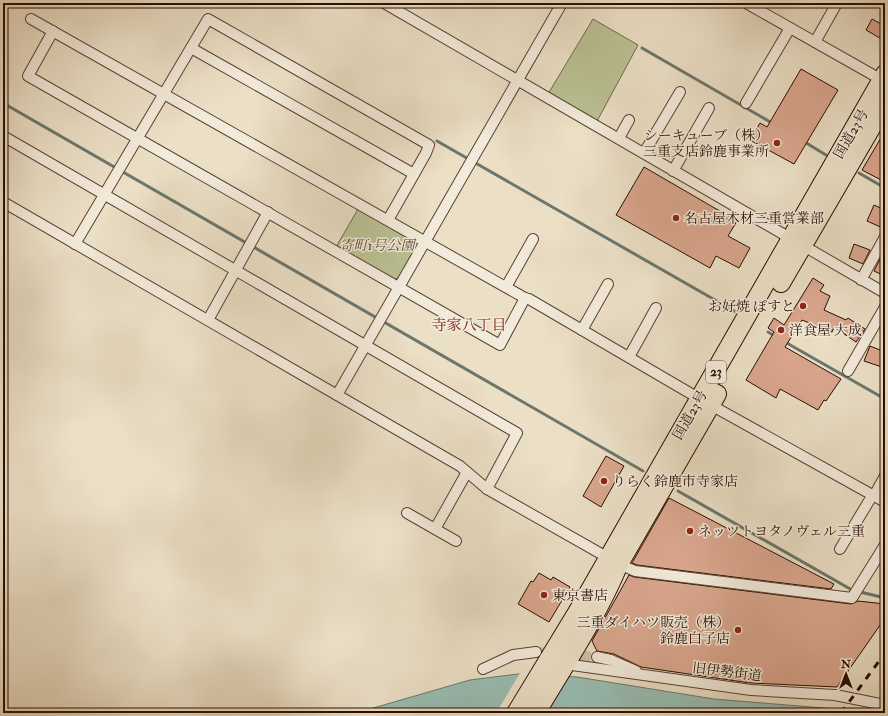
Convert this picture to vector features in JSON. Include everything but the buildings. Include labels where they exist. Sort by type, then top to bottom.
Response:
[{"type":"highway","name":"国道23号","points":[[516,713],[539,659],[578,611],[613,561],[705,402],[797,242],[883,77]]},
{"type":"highway","name":"国道23号","points":[[797,242],[885,104]]},
{"type":"highway","name":"国道23号","points":[[536,713],[606,594],[613,561]]},
{"type":"street","points":[[384,3],[885,293]]},
{"type":"street","points":[[337,395],[562,3]]},
{"type":"street","points":[[746,3],[815,42],[883,77]]},
{"type":"street","points":[[815,42],[837,3]]},
{"type":"street","points":[[31,19],[525,298],[530,299],[705,402],[885,502]]},
{"type":"street","points":[[75,244],[208,19],[429,145],[426,153],[388,220]]},
{"type":"street","points":[[746,103],[790,28]]},
{"type":"street","points":[[53,31],[28,76],[399,288],[500,345],[525,298]]},
{"type":"street","points":[[191,48],[414,174]]},
{"type":"street","points":[[644,153],[680,92]]},
{"type":"street","points":[[673,171],[709,108]]},
{"type":"street","points":[[619,138],[629,120]]},
{"type":"street","points":[[3,136],[517,433],[487,489]]},
{"type":"street","points":[[3,202],[460,466],[487,489],[613,561],[635,571],[852,598],[885,545]]},
{"type":"street","points":[[208,320],[268,212]]},
{"type":"street","points":[[861,280],[885,237]]},
{"type":"street","points":[[506,287],[533,239]]},
{"type":"street","points":[[582,330],[608,284]]},
{"type":"street","points":[[848,371],[885,307]]},
{"type":"street","points":[[629,357],[656,308]]},
{"type":"street","points":[[435,529],[467,472]]},
{"type":"street","points":[[840,549],[885,476]]},
{"type":"street","points":[[407,513],[456,541]]},
{"type":"street","points":[[483,669],[513,655],[539,659]]},
{"type":"street","points":[[597,658],[612,660],[632,668],[643,675]]},
{"type":"street","name":"旧伊勢街道","points":[[564,666],[751,690],[835,695],[885,705]]},
{"type":"green space","points":[[593,19],[638,45],[596,123],[548,94]]},
{"type":"green space","name":"寄町1号公園","points":[[358,209],[414,242],[416,249],[400,277],[393,280],[336,247]]},
{"type":"water","points":[[518,674],[577,677],[714,699],[870,713],[356,713],[470,680]]},
{"type":"pier","points":[[520,673],[567,675],[544,713],[496,713]]},
{"type":"waterway","points":[[642,48],[772,123]]},
{"type":"waterway","points":[[3,103],[643,471]]},
{"type":"waterway","points":[[437,141],[736,312]]},
{"type":"waterway","points":[[803,141],[826,155]]},
{"type":"waterway","points":[[859,173],[885,188]]},
{"type":"waterway","points":[[768,332],[775,336]]},
{"type":"waterway","points":[[785,342],[885,399]]},
{"type":"waterway","points":[[678,491],[852,590],[885,598]]},
{"type":"tunnel","points":[[536,652],[597,657]]},
{"type":"railway","points":[[841,713],[885,653]]},
{"type":"place","name":"シーキューブ（株） 三重支店鈴鹿事業所","points":[[777,143]]},
{"type":"place","name":"名古屋木材三重営業部","points":[[676,218]]},
{"type":"place","name":"お好焼 ぽすと","points":[[803,306]]},
{"type":"place","name":"洋食屋 大成","points":[[781,330]]},
{"type":"place","name":"りらく鈴鹿市寺家店","points":[[604,481]]},
{"type":"place","name":"ネッツトヨタノヴェル三重","points":[[690,531]]},
{"type":"place","name":"東京書店","points":[[544,595]]},
{"type":"place","name":"三重ダイハツ販売（株） 鈴鹿白子店","points":[[738,630]]},
{"type":"district","name":"寺家八丁目","points":[[469,325]]}]
